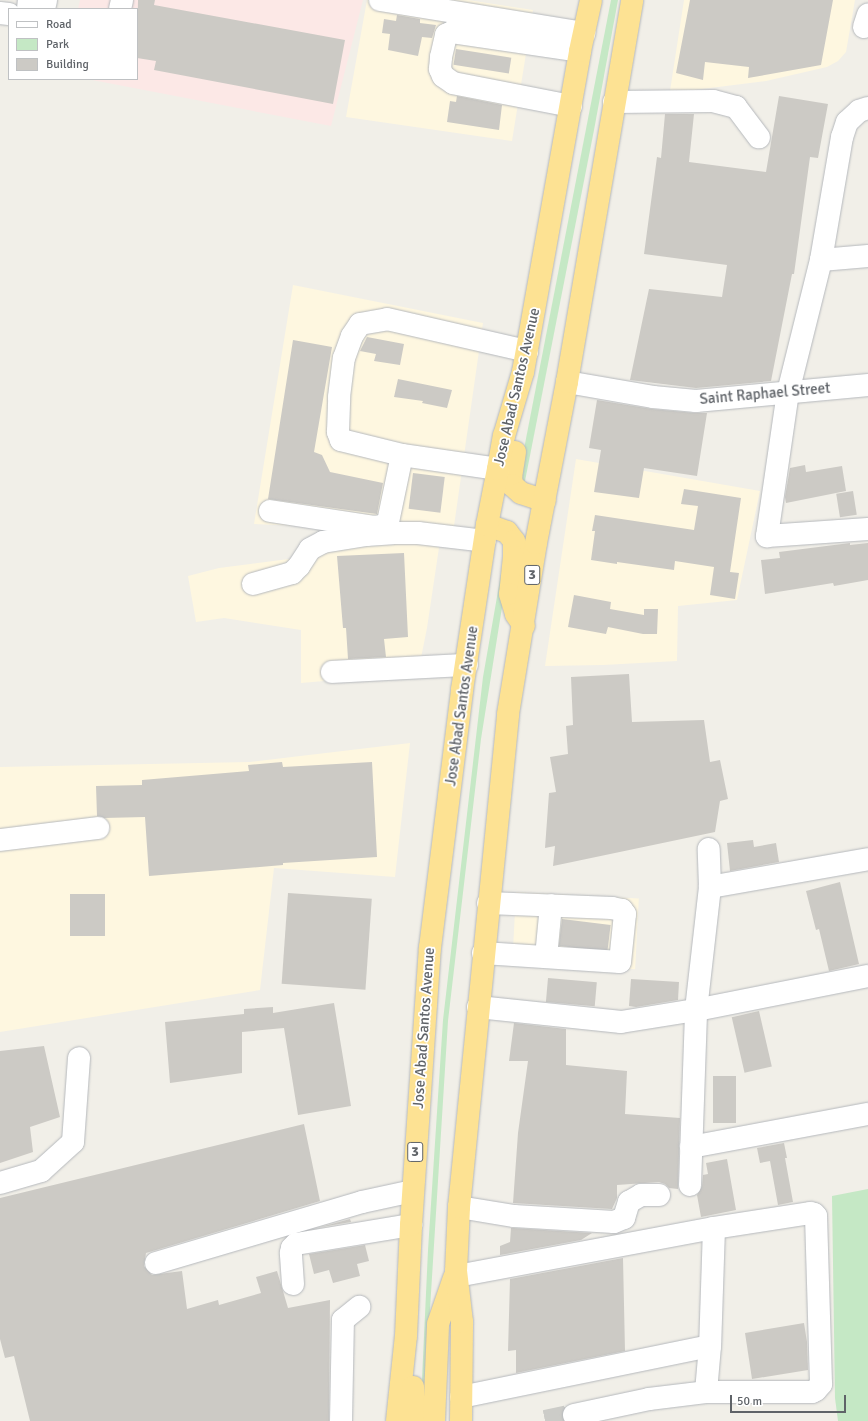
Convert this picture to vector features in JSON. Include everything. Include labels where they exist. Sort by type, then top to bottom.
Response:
[{"type":"highway","name":"Jose Abad Santos Avenue","points":[[397,1421],[406,1336],[413,1191],[430,948],[467,664],[486,533],[504,436],[523,372],[582,42],[591,0]]},
{"type":"highway","name":"3","points":[[461,1421],[462,1322],[456,1274],[459,1207],[483,953],[508,714],[567,382],[632,0]]},
{"type":"highway","points":[[504,436],[512,438],[516,443],[511,476],[512,485],[521,493],[545,501]]},
{"type":"highway","points":[[486,533],[507,532],[514,541],[514,557],[510,594],[516,614],[524,626]]},
{"type":"highway","name":"3","points":[[434,1421],[438,1324],[456,1274]]},
{"type":"highway","name":"3","points":[[406,1336],[414,1375],[412,1421]]},
{"type":"street","points":[[380,0],[462,24],[582,42]]},
{"type":"street","points":[[462,24],[446,35],[440,69],[443,76],[453,83],[571,106]]},
{"type":"street","points":[[614,102],[713,101],[736,107],[759,137]]},
{"type":"street","points":[[868,108],[859,111],[847,122],[844,129],[821,260],[788,392],[767,536],[868,529]]},
{"type":"street","points":[[821,260],[868,256]]},
{"type":"street","points":[[498,469],[402,455],[346,442],[339,436],[339,397],[344,358],[352,336],[360,324],[387,319],[527,351]]},
{"type":"street","name":"Saint Raphael Street","points":[[567,382],[653,397],[696,401],[868,385]]},
{"type":"street","points":[[270,511],[374,527],[382,526],[388,522],[402,455]]},
{"type":"street","points":[[253,584],[292,572],[299,566],[310,549],[323,542],[366,535],[392,533],[486,533]]},
{"type":"street","points":[[332,672],[467,664]]},
{"type":"street","points":[[0,840],[98,828]]},
{"type":"street","points":[[690,1185],[696,1010],[710,887],[709,849]]},
{"type":"street","points":[[710,887],[868,859]]},
{"type":"street","points":[[483,953],[620,962],[625,914],[622,910],[552,905],[488,903]]},
{"type":"street","points":[[546,957],[552,905]]},
{"type":"street","points":[[478,1007],[621,1022],[696,1010],[868,976]]},
{"type":"street","points":[[0,1183],[41,1171],[73,1142],[79,1058]]},
{"type":"street","points":[[691,1147],[868,1114]]},
{"type":"street","points":[[156,1263],[362,1202],[413,1191]]},
{"type":"street","points":[[459,1207],[522,1216],[614,1222],[624,1218],[629,1202],[641,1195],[659,1195]]},
{"type":"street","points":[[456,1274],[714,1228],[810,1213],[816,1216],[821,1384],[812,1392],[706,1392],[649,1399],[574,1415]]},
{"type":"street","points":[[293,1284],[291,1253],[292,1248],[296,1244],[411,1225]]},
{"type":"street","points":[[706,1392],[710,1346],[714,1228]]},
{"type":"street","points":[[341,1421],[343,1320],[358,1307]]},
{"type":"street","points":[[461,1397],[710,1346]]},
{"type":"shaded area","points":[[80,0],[363,0],[331,126],[92,80],[138,80],[138,8],[78,8]]},
{"type":"shaded area","points":[[367,0],[468,0],[533,10],[512,141],[346,117]]},
{"type":"shaded area","points":[[684,0],[855,0],[846,52],[838,61],[827,67],[766,81],[694,90],[670,91]]},
{"type":"shaded area","points":[[293,285],[483,323],[453,533],[254,524]]},
{"type":"shaded area","points":[[576,459],[760,491],[737,600],[678,606],[677,661],[545,666]]},
{"type":"shaded area","points":[[440,541],[427,628],[418,673],[301,683],[301,630],[224,618],[196,622],[188,576],[219,568],[312,556],[343,548]]},
{"type":"shaded area","points":[[410,743],[395,877],[274,868],[260,990],[0,1032],[0,767],[250,762]]},
{"type":"shaded area","points":[[516,892],[639,898],[635,969],[512,963]]},
{"type":"green space","points":[[611,0],[618,0],[594,130],[525,481],[518,480]]},
{"type":"green space","points":[[505,551],[503,601],[481,739],[448,1021],[423,1421],[422,1380],[428,1250],[443,1020],[483,677]]},
{"type":"green space","points":[[868,1189],[868,1421],[838,1421],[835,1398],[832,1196]]},
{"type":"building","points":[[138,0],[155,0],[154,5],[345,40],[333,104],[154,70],[156,61],[138,58]]},
{"type":"building","points":[[690,0],[833,0],[821,65],[748,78],[749,67],[705,62],[703,80],[676,73]]},
{"type":"building","points":[[397,15],[420,19],[420,23],[436,25],[432,38],[422,37],[418,56],[388,50],[390,34],[382,33],[384,19],[396,21]]},
{"type":"building","points":[[456,49],[511,58],[509,74],[453,65]]},
{"type":"building","points":[[457,96],[502,105],[499,130],[447,122],[450,101],[456,102]]},
{"type":"building","points":[[779,96],[828,104],[818,158],[810,157],[794,274],[792,274],[771,381],[696,388],[630,380],[649,289],[722,297],[727,265],[644,254],[657,157],[661,158],[665,114],[694,114],[689,162],[766,172]]},
{"type":"building","points":[[367,337],[404,344],[400,365],[374,361],[376,354],[360,351]]},
{"type":"building","points":[[293,340],[332,347],[314,452],[322,455],[330,472],[383,483],[377,514],[268,499]]},
{"type":"building","points":[[398,379],[452,390],[447,408],[422,403],[423,401],[394,397]]},
{"type":"building","points":[[597,400],[652,409],[707,413],[697,476],[644,468],[639,498],[594,492],[601,450],[589,448]]},
{"type":"building","points":[[805,465],[806,472],[842,466],[846,491],[786,503],[785,497],[790,468]]},
{"type":"building","points":[[413,473],[445,477],[440,513],[409,509]]},
{"type":"building","points":[[684,489],[741,498],[730,572],[739,573],[735,599],[710,595],[714,567],[675,561],[674,570],[591,560],[595,531],[592,531],[595,515],[694,530],[698,506],[681,504]]},
{"type":"building","points":[[853,491],[857,515],[840,517],[836,494]]},
{"type":"building","points":[[850,543],[850,545],[868,543],[868,580],[834,586],[833,583],[765,594],[761,560],[780,558],[779,552]]},
{"type":"building","points":[[404,553],[408,637],[384,639],[386,657],[348,659],[346,628],[343,628],[337,556]]},
{"type":"building","points":[[574,595],[611,602],[610,609],[644,615],[644,609],[658,609],[657,634],[643,634],[608,627],[606,634],[568,627]]},
{"type":"building","points":[[629,674],[632,722],[704,720],[710,762],[720,760],[728,799],[720,801],[715,832],[553,866],[555,846],[545,848],[549,793],[556,792],[550,757],[568,754],[566,726],[573,725],[571,677]]},
{"type":"building","points":[[282,762],[283,767],[372,762],[377,857],[283,863],[283,865],[149,876],[145,817],[104,818],[97,816],[96,786],[142,785],[142,780],[249,771],[248,765]]},
{"type":"building","points":[[753,840],[754,847],[776,843],[779,862],[730,871],[727,843]]},
{"type":"building","points":[[840,882],[859,964],[829,971],[819,929],[816,930],[806,891]]},
{"type":"building","points":[[288,893],[372,899],[365,990],[282,984]]},
{"type":"building","points":[[70,894],[105,894],[105,936],[70,936]]},
{"type":"building","points":[[562,919],[611,925],[607,952],[559,946]]},
{"type":"building","points":[[548,978],[597,982],[595,1006],[546,1002]]},
{"type":"building","points":[[631,979],[679,982],[678,1000],[636,1007],[629,1006]]},
{"type":"building","points":[[334,1003],[351,1106],[298,1115],[284,1028],[242,1032],[242,1073],[170,1083],[165,1022],[244,1014],[244,1009],[273,1007],[273,1013]]},
{"type":"building","points":[[759,1011],[772,1067],[745,1073],[732,1017]]},
{"type":"building","points":[[514,1023],[566,1029],[566,1065],[627,1071],[625,1114],[680,1118],[678,1189],[669,1188],[665,1184],[659,1182],[617,1185],[617,1198],[612,1209],[513,1203],[518,1133],[528,1061],[509,1061]]},
{"type":"building","points":[[44,1046],[60,1117],[30,1127],[33,1152],[0,1163],[0,1051]]},
{"type":"building","points":[[713,1076],[736,1076],[736,1123],[713,1123]]},
{"type":"building","points":[[304,1124],[320,1201],[146,1253],[144,1266],[152,1275],[182,1271],[187,1309],[218,1300],[219,1305],[261,1293],[256,1277],[277,1271],[288,1308],[330,1300],[329,1421],[30,1421],[14,1356],[5,1358],[0,1339],[0,1198]]},
{"type":"building","points":[[784,1143],[787,1158],[785,1158],[793,1202],[778,1205],[770,1161],[760,1163],[757,1148]]},
{"type":"building","points":[[727,1159],[736,1210],[701,1217],[697,1195],[702,1186],[703,1175],[708,1174],[706,1163]]},
{"type":"building","points":[[350,1219],[351,1222],[321,1227]]},
{"type":"building","points":[[511,1228],[592,1233],[581,1240],[500,1255],[500,1246],[510,1242]]},
{"type":"building","points":[[365,1245],[369,1261],[357,1264],[360,1276],[333,1283],[329,1270],[314,1274],[309,1254]]},
{"type":"building","points":[[623,1258],[625,1351],[516,1373],[516,1350],[508,1351],[510,1279]]},
{"type":"building","points":[[804,1323],[807,1342],[808,1370],[752,1379],[745,1333]]},
{"type":"tunnel","points":[[545,1421],[574,1415]]}]
